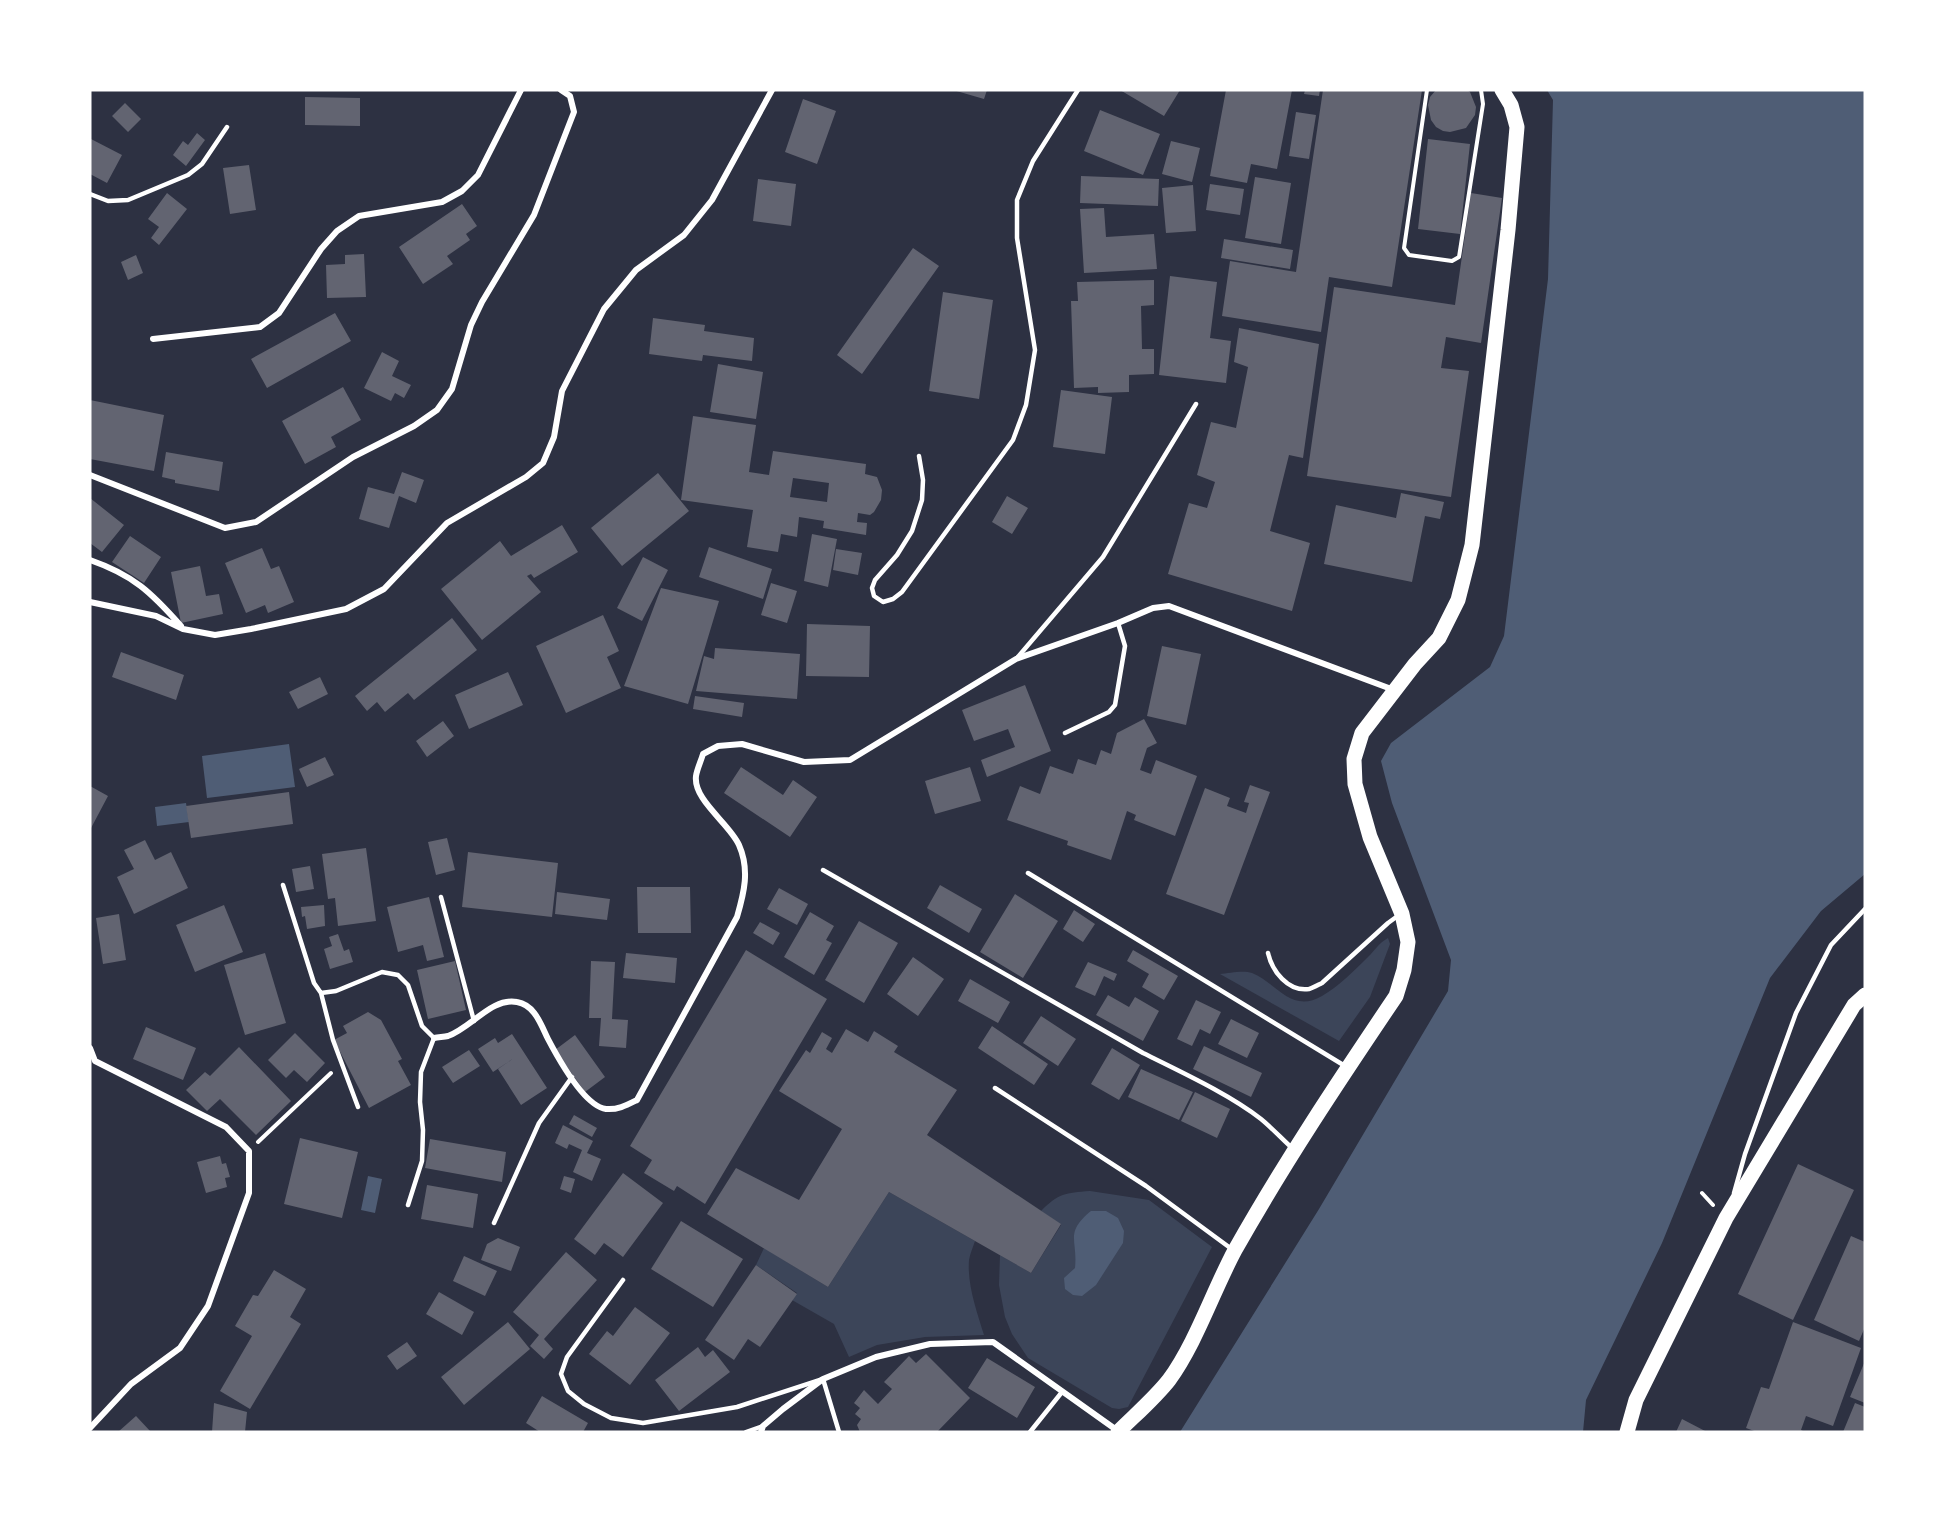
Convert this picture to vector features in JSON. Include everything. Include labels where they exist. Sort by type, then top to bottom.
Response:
[{"type":"main road","points":[[1118,1431],[1151,1400],[1169,1379],[1235,1251],[1295,1150],[1396,996],[1404,970],[1408,942],[1401,914],[1370,837],[1355,784],[1354,759],[1362,733],[1439,638],[1458,600],[1472,544],[1508,230],[1517,127],[1511,105],[1502,90]]},
{"type":"main road","points":[[1627,1432],[1636,1400],[1726,1218],[1854,1005],[1865,995]]},
{"type":"street","points":[[153,339],[260,327],[279,313],[321,249],[337,231],[359,216],[442,202],[462,191],[478,175],[521,90]]},
{"type":"street","points":[[90,475],[225,528],[256,522],[353,457],[414,426],[437,410],[452,389],[471,325],[482,302],[534,215],[565,136],[574,112],[570,96],[561,90]]},
{"type":"street","points":[[90,602],[156,615],[183,629],[215,635],[346,609],[384,588],[447,523],[526,477],[543,463],[554,437],[562,391],[604,309],[636,270],[684,235],[712,200],[772,90]]},
{"type":"street","points":[[90,560],[115,569],[141,584],[183,629]]},
{"type":"street","points":[[434,1038],[448,1036],[500,1002],[518,1002],[533,1010],[554,1050],[590,1101],[606,1109],[624,1107],[637,1100],[737,917],[745,887],[746,870],[739,844],[699,793],[696,777],[703,754],[718,746],[742,744],[804,762],[850,760],[1016,659],[1153,609],[1169,606],[1395,690]]},
{"type":"street","points":[[90,1048],[95,1061],[226,1127],[249,1151],[249,1192],[208,1306],[186,1340],[180,1348],[131,1384],[90,1428]]},
{"type":"street","points":[[762,1429],[823,1379],[876,1357],[930,1344],[993,1342],[1118,1431]]},
{"type":"lane","points":[[918,456],[923,480],[922,500],[912,531],[897,555],[875,580],[872,588],[874,596],[883,602],[893,599],[902,592],[1013,440],[1026,405],[1035,350],[1017,238],[1017,200],[1033,161],[1077,90]]},
{"type":"lane","points":[[90,194],[108,201],[128,200],[188,175],[202,164],[227,127]]},
{"type":"lane","points":[[1016,659],[1103,557],[1196,404]]},
{"type":"lane","points":[[1065,733],[1109,712],[1115,705],[1125,646],[1118,623]]},
{"type":"lane","points":[[823,870],[1143,1053],[1242,1106],[1261,1119],[1295,1150]]},
{"type":"lane","points":[[1028,873],[1348,1067]]},
{"type":"lane","points":[[283,885],[314,982],[321,993],[341,1064],[358,1107]]},
{"type":"lane","points":[[441,897],[474,1021]]},
{"type":"lane","points":[[1726,1218],[1745,1154],[1796,1013],[1831,945],[1865,909]]},
{"type":"lane","points":[[1268,953],[1271,965],[1280,977],[1291,986],[1310,989],[1322,983],[1401,914]]},
{"type":"lane","points":[[321,993],[336,991],[382,972],[398,975],[408,985],[422,1026],[434,1038],[421,1072],[422,1161],[408,1205]]},
{"type":"lane","points":[[494,1222],[539,1123],[572,1077]]},
{"type":"lane","points":[[995,1088],[1146,1186],[1235,1251]]},
{"type":"lane","points":[[623,1280],[567,1357],[561,1374],[568,1390],[584,1404],[611,1418],[643,1423],[737,1407],[823,1379],[839,1432]]},
{"type":"lane","points":[[1030,1432],[1062,1392]]},
{"type":"lane","points":[[746,1432],[762,1429]]},
{"type":"path","points":[[1427,90],[1404,248],[1410,255],[1452,261],[1459,257],[1483,104],[1481,90]]},
{"type":"path","points":[[259,1141],[341,1064]]},
{"type":"shaded area","points":[[1547,90],[1865,90],[1865,874],[1821,911],[1770,978],[1662,1243],[1586,1400],[1583,1432],[1180,1432],[1319,1209],[1448,991],[1451,960],[1392,803],[1381,761],[1391,743],[1490,667],[1504,636],[1548,279],[1553,100]]},
{"type":"shaded area","points":[[289,744],[295,787],[207,798],[202,756]]},
{"type":"shaded area","points":[[186,803],[189,822],[157,826],[155,807]]},
{"type":"shaded area","points":[[1388,938],[1390,944],[1370,997],[1339,1041],[1220,974],[1249,972],[1293,999],[1311,1001],[1340,983]]},
{"type":"shaded area","points":[[368,1176],[382,1179],[375,1213],[361,1210]]},
{"type":"shaded area","points":[[1090,1191],[1149,1200],[1212,1247],[1128,1407],[1119,1409],[1112,1408],[1028,1358],[1012,1334],[1005,1317],[999,1285],[1000,1255],[1031,1273],[1061,1225],[1041,1211],[1063,1195]]},
{"type":"shaded area","points":[[889,1192],[975,1241],[969,1260],[969,1269],[973,1298],[984,1335],[925,1337],[877,1345],[849,1357],[834,1324],[792,1300],[797,1293],[756,1265],[764,1248],[828,1287]]},
{"type":"shaded area","points":[[1091,1211],[1106,1211],[1118,1218],[1124,1231],[1123,1243],[1096,1285],[1082,1296],[1073,1295],[1065,1289],[1064,1278],[1075,1268],[1075,1231]]},
{"type":"building","points":[[953,90],[987,90],[984,99]]},
{"type":"building","points":[[1120,90],[1180,90],[1164,116]]},
{"type":"building","points":[[1226,90],[1292,90],[1277,169],[1251,164],[1247,183],[1210,176]]},
{"type":"building","points":[[1305,90],[1320,90],[1319,96],[1304,94]]},
{"type":"building","points":[[1323,90],[1422,90],[1392,287],[1329,277],[1321,332],[1222,316],[1230,261],[1296,272]]},
{"type":"building","points":[[1436,90],[1467,90],[1470,92],[1476,107],[1475,115],[1466,128],[1450,132],[1436,127],[1431,120],[1428,105],[1430,97]]},
{"type":"building","points":[[305,97],[360,98],[360,126],[305,125]]},
{"type":"building","points":[[803,99],[836,111],[817,164],[785,152]]},
{"type":"building","points":[[125,103],[141,119],[128,132],[112,116]]},
{"type":"building","points":[[1100,110],[1160,134],[1143,175],[1084,151]]},
{"type":"building","points":[[1296,112],[1316,115],[1309,159],[1289,156]]},
{"type":"building","points":[[197,133],[205,140],[186,166],[173,155],[183,141],[188,145]]},
{"type":"building","points":[[91,139],[122,155],[107,183],[90,174]]},
{"type":"building","points":[[1428,139],[1470,144],[1460,234],[1418,229]]},
{"type":"building","points":[[1171,141],[1200,148],[1192,182],[1162,174]]},
{"type":"building","points":[[249,165],[256,210],[230,214],[223,168]]},
{"type":"building","points":[[1081,176],[1159,179],[1158,206],[1080,203]]},
{"type":"building","points":[[1255,177],[1291,183],[1281,244],[1245,238]]},
{"type":"building","points":[[758,179],[796,184],[791,226],[753,221]]},
{"type":"building","points":[[1210,184],[1244,189],[1240,215],[1206,210]]},
{"type":"building","points":[[1193,185],[1196,231],[1166,233],[1162,188]]},
{"type":"building","points":[[167,193],[187,209],[159,245],[151,238],[159,227],[148,219]]},
{"type":"building","points":[[1471,193],[1502,198],[1481,343],[1446,337],[1441,368],[1469,371],[1451,497],[1307,476],[1334,287],[1455,305]]},
{"type":"building","points":[[462,204],[477,226],[466,234],[470,240],[447,256],[453,264],[423,284],[399,247]]},
{"type":"building","points":[[1104,208],[1106,237],[1154,234],[1157,269],[1084,273],[1080,209]]},
{"type":"building","points":[[1224,239],[1293,250],[1290,269],[1221,258]]},
{"type":"building","points":[[913,248],[939,266],[862,374],[837,355]]},
{"type":"building","points":[[364,254],[366,297],[327,298],[326,265],[345,264],[345,255]]},
{"type":"building","points":[[136,255],[143,273],[128,280],[121,262]]},
{"type":"building","points":[[1170,276],[1217,282],[1210,338],[1231,341],[1226,383],[1159,375]]},
{"type":"building","points":[[1154,280],[1154,305],[1141,306],[1142,349],[1154,349],[1154,374],[1129,375],[1129,392],[1098,393],[1098,387],[1074,388],[1071,301],[1078,301],[1077,282]]},
{"type":"building","points":[[943,292],[993,300],[979,399],[929,391]]},
{"type":"building","points":[[335,313],[351,341],[267,388],[251,359]]},
{"type":"building","points":[[653,318],[705,325],[704,331],[754,338],[752,361],[703,355],[702,361],[649,354]]},
{"type":"building","points":[[1239,328],[1319,344],[1303,458],[1289,455],[1270,531],[1310,543],[1292,611],[1168,574],[1189,503],[1207,508],[1215,482],[1197,475],[1211,422],[1236,428],[1248,367],[1234,362]]},
{"type":"building","points":[[382,352],[399,361],[392,376],[411,385],[404,398],[395,393],[391,401],[364,388]]},
{"type":"building","points":[[718,364],[763,372],[756,419],[710,412]]},
{"type":"building","points":[[343,387],[361,420],[331,437],[336,447],[305,464],[282,421]]},
{"type":"building","points":[[1061,390],[1112,397],[1105,454],[1053,447]]},
{"type":"building","points":[[90,400],[164,415],[154,471],[90,459]]},
{"type":"building","points":[[693,416],[756,425],[749,472],[769,475],[773,451],[866,464],[865,474],[877,477],[882,490],[881,500],[874,512],[870,515],[858,513],[857,522],[867,523],[866,535],[823,528],[824,521],[799,517],[797,537],[781,534],[778,552],[747,547],[753,510],[681,500]],"holes":[[[793,478],[829,483],[827,502],[790,497]]]},
{"type":"building","points":[[166,452],[223,462],[219,491],[175,483],[175,480],[162,477]]},
{"type":"building","points":[[402,472],[424,480],[416,503],[399,496],[389,528],[359,519],[368,487],[394,494]]},
{"type":"building","points":[[658,473],[689,511],[622,566],[591,528]]},
{"type":"building","points":[[1401,493],[1444,502],[1440,519],[1425,516],[1412,582],[1324,564],[1336,505],[1396,518]]},
{"type":"building","points":[[1007,496],[1028,508],[1012,534],[992,522]]},
{"type":"building","points":[[90,498],[124,525],[102,552],[90,543]]},
{"type":"building","points":[[562,525],[578,552],[534,578],[531,574],[527,576],[541,592],[482,640],[441,589],[500,541],[511,556]]},
{"type":"building","points":[[812,534],[837,539],[828,587],[804,581]]},
{"type":"building","points":[[130,536],[161,557],[144,583],[112,562]]},
{"type":"building","points":[[709,547],[772,569],[763,599],[699,577]]},
{"type":"building","points":[[262,548],[271,569],[279,566],[294,602],[268,613],[265,605],[246,613],[225,563]]},
{"type":"building","points":[[836,549],[862,553],[858,575],[833,570]]},
{"type":"building","points":[[643,557],[668,570],[642,621],[617,608]]},
{"type":"building","points":[[200,566],[206,596],[219,594],[223,614],[181,623],[171,572]]},
{"type":"building","points":[[771,583],[797,591],[787,623],[761,615]]},
{"type":"building","points":[[661,588],[719,601],[688,704],[624,686]]},
{"type":"building","points":[[603,615],[619,651],[607,657],[621,688],[566,713],[536,646]]},
{"type":"building","points":[[452,618],[477,650],[414,700],[408,693],[385,712],[377,702],[367,711],[355,696]]},
{"type":"building","points":[[807,624],[870,626],[869,677],[806,676]]},
{"type":"building","points":[[1162,646],[1201,654],[1186,725],[1147,716]]},
{"type":"building","points":[[715,648],[800,654],[797,699],[696,691],[704,656],[714,659]]},
{"type":"building","points":[[121,652],[184,675],[176,700],[112,677]]},
{"type":"building","points":[[508,672],[523,705],[469,729],[455,695]]},
{"type":"building","points":[[320,677],[328,694],[298,709],[289,692]]},
{"type":"building","points":[[1025,685],[1051,751],[987,777],[981,760],[1015,747],[1008,729],[974,741],[962,710]]},
{"type":"building","points":[[695,696],[744,703],[742,717],[693,709]]},
{"type":"building","points":[[1144,719],[1157,743],[1147,748],[1140,770],[1151,774],[1156,760],[1197,776],[1175,836],[1134,820],[1136,815],[1127,811],[1111,860],[1067,845],[1068,841],[1007,820],[1020,786],[1040,794],[1050,766],[1073,774],[1078,759],[1096,765],[1101,750],[1111,754],[1117,733]]},
{"type":"building","points":[[443,721],[454,736],[427,757],[416,741]]},
{"type":"building","points":[[325,757],[334,775],[307,787],[299,769]]},
{"type":"building","points":[[741,767],[783,795],[793,780],[817,797],[790,837],[724,793]]},
{"type":"building","points":[[970,767],[981,801],[935,814],[925,781]]},
{"type":"building","points":[[1250,785],[1270,792],[1224,915],[1166,894],[1205,788],[1230,798],[1227,806],[1246,813],[1249,803],[1244,802]]},
{"type":"building","points":[[90,786],[108,796],[90,830]]},
{"type":"building","points":[[289,792],[293,824],[191,838],[186,806]]},
{"type":"building","points":[[447,838],[455,870],[436,875],[428,842]]},
{"type":"building","points":[[145,840],[155,860],[171,852],[188,888],[134,914],[117,877],[134,869],[124,850]]},
{"type":"building","points":[[366,848],[376,921],[338,926],[335,898],[328,899],[322,854]]},
{"type":"building","points":[[468,852],[558,863],[552,917],[462,907]]},
{"type":"building","points":[[310,866],[314,889],[296,892],[292,869]]},
{"type":"building","points":[[940,885],[982,909],[969,933],[927,908]]},
{"type":"building","points":[[637,887],[690,887],[691,933],[638,933]]},
{"type":"building","points":[[779,888],[808,904],[797,925],[767,909]]},
{"type":"building","points":[[557,892],[610,899],[607,920],[555,914]]},
{"type":"building","points":[[1015,894],[1058,921],[1023,978],[980,952]]},
{"type":"building","points":[[429,897],[444,957],[427,961],[423,945],[398,952],[387,907]]},
{"type":"building","points":[[224,905],[243,952],[195,972],[176,925]]},
{"type":"building","points":[[324,905],[325,926],[307,929],[301,907]]},
{"type":"building","points":[[1074,910],[1095,924],[1083,942],[1063,929]]},
{"type":"building","points":[[810,912],[834,926],[826,940],[832,943],[814,975],[784,957]]},
{"type":"building","points":[[119,914],[126,960],[103,964],[96,918]]},
{"type":"building","points":[[859,921],[898,943],[864,1003],[825,980]]},
{"type":"building","points":[[760,922],[780,933],[773,945],[753,933]]},
{"type":"building","points":[[338,934],[344,951],[349,949],[353,962],[330,969],[324,949],[332,946],[329,937]]},
{"type":"building","points":[[746,950],[827,999],[705,1204],[677,1186],[674,1191],[644,1173],[652,1160],[630,1146]]},
{"type":"building","points":[[1133,950],[1178,976],[1164,1000],[1142,987],[1149,974],[1127,961]]},
{"type":"building","points":[[265,953],[286,1023],[245,1035],[224,965]]},
{"type":"building","points":[[626,953],[677,958],[675,983],[623,978]]},
{"type":"building","points":[[913,957],[944,979],[918,1016],[887,994]]},
{"type":"building","points":[[455,961],[466,1010],[428,1019],[417,970]]},
{"type":"building","points":[[591,961],[615,962],[612,1019],[628,1020],[626,1048],[599,1046],[601,1018],[589,1018]]},
{"type":"building","points":[[1088,962],[1117,974],[1114,981],[1104,976],[1095,996],[1075,987]]},
{"type":"building","points":[[970,979],[1010,1002],[998,1023],[958,1001]]},
{"type":"building","points":[[1108,995],[1129,1007],[1135,997],[1159,1011],[1143,1041],[1096,1015]]},
{"type":"building","points":[[1196,1000],[1221,1012],[1210,1034],[1200,1029],[1192,1046],[1177,1039]]},
{"type":"building","points":[[368,1012],[381,1020],[402,1059],[398,1061],[411,1085],[369,1108],[334,1040],[347,1033],[343,1026]]},
{"type":"building","points":[[1041,1016],[1076,1039],[1058,1066],[1023,1043]]},
{"type":"building","points":[[1231,1019],[1259,1033],[1247,1058],[1218,1044]]},
{"type":"building","points":[[992,1026],[1048,1064],[1034,1085],[978,1048]]},
{"type":"building","points":[[146,1027],[196,1048],[183,1080],[133,1059]]},
{"type":"building","points":[[846,1029],[868,1042],[874,1031],[898,1046],[894,1052],[957,1090],[927,1135],[1061,1224],[1031,1273],[889,1192],[828,1287],[707,1214],[736,1168],[799,1200],[842,1129],[779,1091],[806,1050],[810,1053],[822,1032],[832,1038],[826,1049],[832,1053]]},
{"type":"building","points":[[295,1033],[325,1063],[307,1082],[294,1070],[286,1078],[268,1060]]},
{"type":"building","points":[[512,1034],[547,1088],[521,1105],[498,1069],[514,1058],[493,1072],[478,1049],[495,1038],[498,1043]]},
{"type":"building","points":[[575,1035],[605,1077],[585,1092],[555,1050]]},
{"type":"building","points":[[1204,1046],[1262,1073],[1251,1097],[1193,1069]]},
{"type":"building","points":[[239,1047],[291,1101],[256,1135],[220,1099],[207,1111],[186,1090],[205,1072],[210,1076]]},
{"type":"building","points":[[1112,1048],[1140,1065],[1119,1100],[1091,1084]]},
{"type":"building","points":[[469,1050],[480,1066],[453,1083],[442,1067]]},
{"type":"building","points":[[1141,1069],[1193,1092],[1179,1120],[1128,1097]]},
{"type":"building","points":[[1195,1092],[1230,1109],[1217,1138],[1181,1121]]},
{"type":"building","points":[[574,1115],[597,1128],[592,1137],[569,1124]]},
{"type":"building","points":[[563,1125],[593,1141],[587,1153],[601,1159],[592,1181],[573,1172],[582,1150],[569,1144],[567,1149],[555,1143]]},
{"type":"building","points":[[300,1138],[358,1152],[342,1218],[284,1204]]},
{"type":"building","points":[[430,1139],[506,1152],[502,1182],[425,1168]]},
{"type":"building","points":[[220,1156],[222,1164],[226,1163],[230,1177],[225,1178],[227,1187],[206,1193],[197,1162]]},
{"type":"building","points":[[1798,1164],[1854,1190],[1793,1320],[1738,1294]]},
{"type":"building","points":[[623,1173],[663,1203],[623,1257],[604,1243],[595,1255],[574,1239]]},
{"type":"building","points":[[564,1176],[575,1179],[571,1193],[560,1189]]},
{"type":"building","points":[[427,1185],[478,1194],[473,1228],[421,1219]]},
{"type":"building","points":[[681,1221],[743,1259],[713,1307],[651,1269]]},
{"type":"building","points":[[1851,1236],[1865,1242],[1865,1327],[1859,1341],[1814,1320]]},
{"type":"building","points":[[498,1238],[520,1247],[511,1271],[481,1260],[487,1244]]},
{"type":"building","points":[[566,1252],[597,1280],[544,1339],[553,1349],[544,1359],[530,1346],[539,1335],[513,1312]]},
{"type":"building","points":[[464,1256],[497,1271],[485,1296],[453,1281]]},
{"type":"building","points":[[756,1265],[797,1294],[760,1347],[748,1339],[734,1360],[705,1340]]},
{"type":"building","points":[[274,1270],[306,1289],[290,1317],[301,1324],[250,1409],[220,1391],[252,1336],[235,1326],[253,1295],[258,1296]]},
{"type":"building","points":[[439,1292],[474,1312],[462,1335],[426,1314]]},
{"type":"building","points":[[635,1307],[670,1333],[630,1385],[589,1354],[607,1331],[613,1336]]},
{"type":"building","points":[[508,1322],[530,1349],[464,1405],[441,1377]]},
{"type":"building","points":[[1793,1322],[1861,1348],[1833,1426],[1806,1416],[1801,1430],[1805,1432],[1757,1432],[1746,1428],[1761,1387],[1769,1389]]},
{"type":"building","points":[[407,1342],[417,1356],[397,1370],[387,1356]]},
{"type":"building","points":[[698,1347],[705,1357],[713,1350],[730,1372],[679,1411],[655,1380]]},
{"type":"building","points":[[926,1354],[970,1398],[937,1432],[860,1432],[857,1425],[861,1419],[855,1414],[860,1408],[854,1403],[864,1390],[878,1404],[892,1389],[884,1382],[909,1356],[916,1363]]},
{"type":"building","points":[[987,1358],[1035,1387],[1017,1418],[968,1388]]},
{"type":"building","points":[[1865,1361],[1865,1403],[1850,1397]]},
{"type":"building","points":[[542,1396],[588,1423],[583,1432],[540,1432],[526,1423]]},
{"type":"building","points":[[214,1403],[247,1412],[245,1432],[212,1432]]},
{"type":"building","points":[[1855,1403],[1865,1407],[1865,1432],[1843,1432]]},
{"type":"building","points":[[136,1416],[151,1432],[118,1432]]},
{"type":"building","points":[[1682,1419],[1707,1432],[1676,1432]]}]
